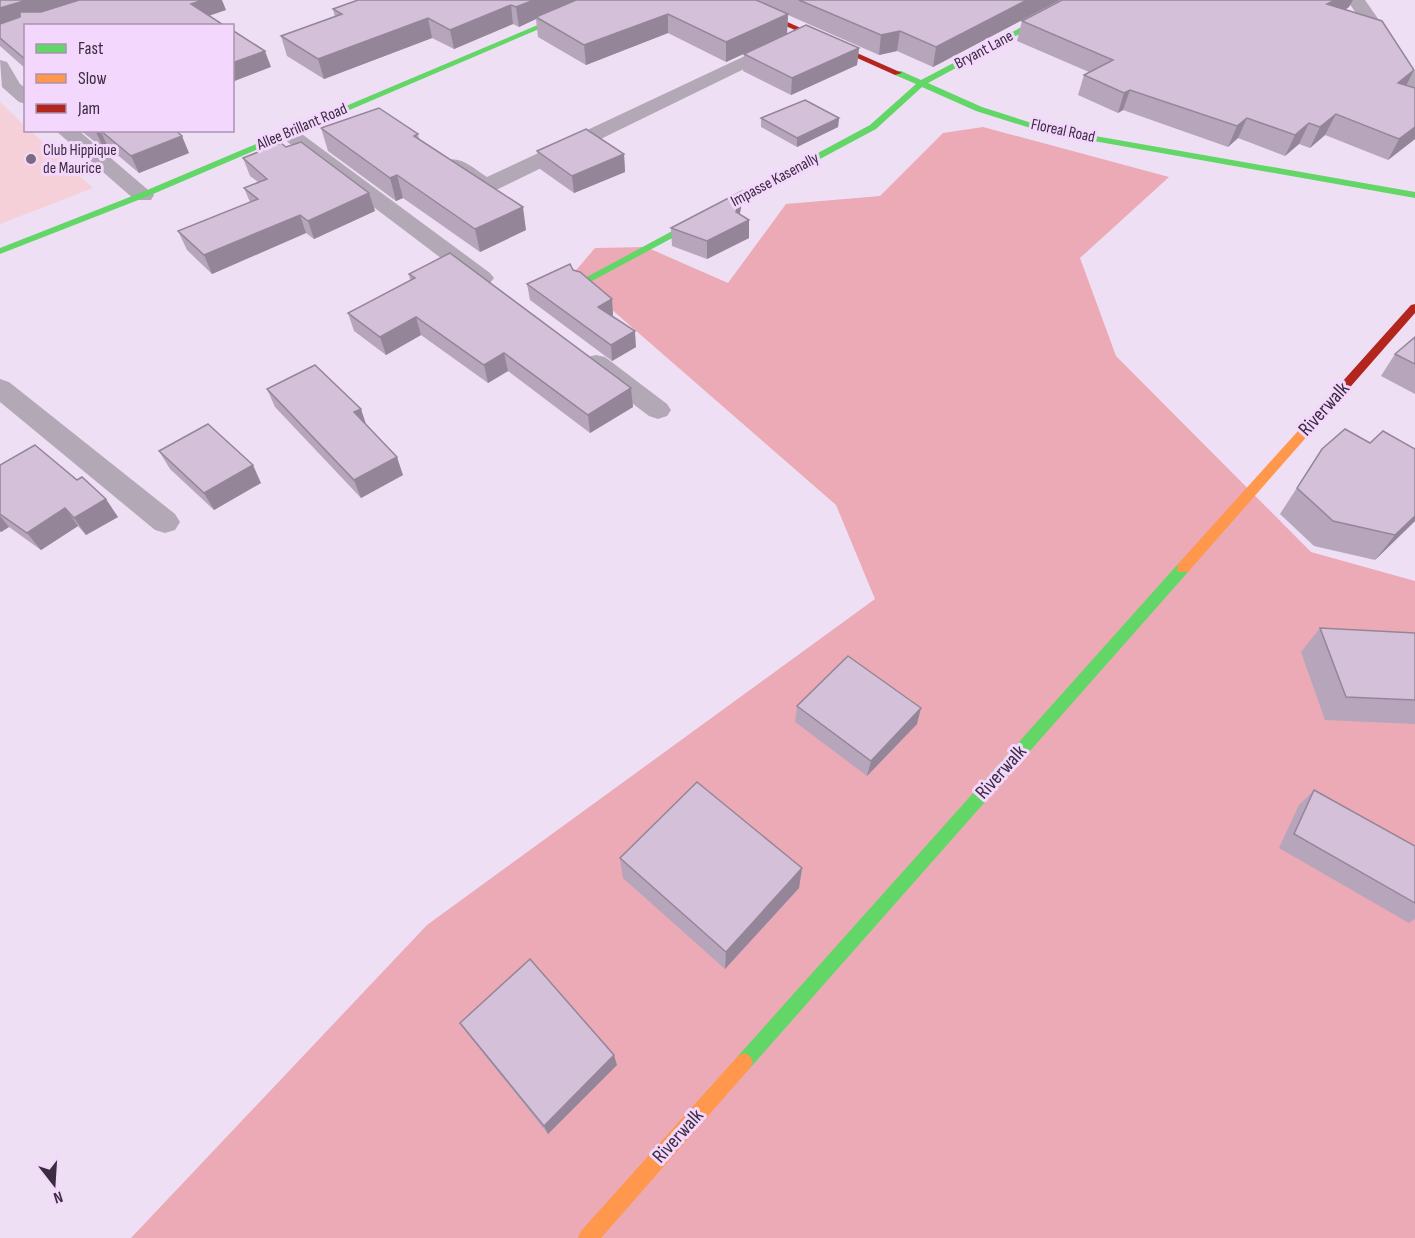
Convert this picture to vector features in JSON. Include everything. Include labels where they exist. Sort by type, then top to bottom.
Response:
[{"type":"street","name":"Allee Brillant Road","points":[[0,251],[143,195],[603,0]]},
{"type":"street","name":"Floreal Road","points":[[732,0],[979,109],[1043,129],[1415,195]]},
{"type":"street","name":"Bryant Lane","points":[[922,83],[1079,0]]},
{"type":"street","points":[[1356,0],[1415,86]]},
{"type":"street","points":[[437,154],[486,186],[806,32]]},
{"type":"street","points":[[0,66],[12,87],[24,96]]},
{"type":"street","name":"Impasse Kasenally","points":[[586,280],[873,127],[922,83]]},
{"type":"street","points":[[359,103],[378,116]]},
{"type":"street","points":[[67,132],[143,195]]},
{"type":"street","points":[[288,133],[497,289]]},
{"type":"street","name":"Riverwalk","points":[[588,1238],[1415,307]]},
{"type":"street","points":[[582,353],[658,410]]},
{"type":"street","points":[[0,388],[165,522]]},
{"type":"shaded area","name":"Club Hippique de Maurice","points":[[0,102],[24,125],[24,132],[32,132],[93,188],[0,224]]},
{"type":"shaded area","points":[[983,127],[1169,177],[1080,258],[1116,356],[1311,552],[1415,581],[1415,1238],[131,1238],[427,925],[875,599],[836,505],[572,275],[595,248],[646,247],[728,283],[786,204],[880,196],[943,133]]},
{"type":"building","points":[[0,0],[27,0],[0,8]]},
{"type":"building","points":[[79,0],[203,0],[191,4],[222,24],[24,24],[24,58],[0,38],[0,24],[20,17],[20,12],[41,12]]},
{"type":"building","points":[[358,0],[534,0],[516,7],[511,5],[450,30],[428,18],[318,59],[281,36],[342,14],[333,9]]},
{"type":"building","points":[[576,0],[756,0],[788,14],[726,42],[668,14],[584,45],[536,17]]},
{"type":"building","points":[[799,0],[1027,0],[936,47],[900,31],[881,35]]},
{"type":"building","points":[[1062,0],[1335,0],[1327,4],[1382,21],[1414,70],[1398,83],[1415,88],[1415,127],[1399,139],[1336,114],[1320,127],[1309,123],[1295,135],[1247,118],[1237,126],[1130,90],[1124,93],[1084,75],[1113,60],[1022,21]]},
{"type":"building","points":[[806,25],[859,48],[792,78],[744,54]]},
{"type":"building","points":[[234,31],[265,51],[234,62]]},
{"type":"building","points":[[805,100],[839,118],[797,138],[761,118]]},
{"type":"building","points":[[379,108],[418,134],[414,136],[523,207],[475,229],[397,175],[390,178],[321,128]]},
{"type":"building","points":[[586,129],[624,154],[572,176],[537,151]]},
{"type":"building","points":[[102,132],[177,132],[182,136],[131,156]]},
{"type":"building","points":[[301,142],[369,193],[308,221],[300,215],[204,255],[178,231],[258,199],[244,188],[267,179],[243,158],[281,143],[286,147]]},
{"type":"building","points":[[742,191],[736,212],[749,220],[707,241],[671,228]]},
{"type":"building","points":[[450,253],[631,388],[588,415],[504,353],[484,365],[416,317],[380,337],[348,313],[415,278],[409,274]]},
{"type":"building","points":[[570,264],[573,270],[580,272],[612,299],[598,307],[635,331],[611,345],[527,284]]},
{"type":"building","points":[[1415,337],[1415,364],[1395,354]]},
{"type":"building","points":[[315,365],[361,409],[354,412],[397,457],[354,480],[267,389]]},
{"type":"building","points":[[208,424],[253,465],[204,493],[159,451]]},
{"type":"building","points":[[1345,429],[1370,443],[1383,431],[1415,449],[1415,516],[1395,535],[1333,521],[1297,488],[1322,449]]},
{"type":"building","points":[[35,445],[77,480],[82,477],[106,499],[74,518],[65,508],[27,533],[0,514],[0,465]]},
{"type":"building","points":[[1320,628],[1415,633],[1415,700],[1346,697]]},
{"type":"building","points":[[848,656],[921,708],[871,761],[797,706]]},
{"type":"building","points":[[697,782],[802,868],[726,952],[620,858]]},
{"type":"building","points":[[1314,790],[1415,846],[1415,903],[1294,834]]},
{"type":"building","points":[[530,959],[614,1055],[544,1126],[460,1023]]},
{"type":"traffic: fast","points":[[0,251],[143,195],[603,0]]},
{"type":"traffic: fast","points":[[586,280],[873,127],[922,83],[1079,0]]},
{"type":"traffic: fast","points":[[898,73],[979,109],[1043,129],[1415,195]]},
{"type":"traffic: fast","points":[[744,1062],[1183,568]]},
{"type":"traffic: slow","points":[[1183,568],[1320,414]]},
{"type":"traffic: slow","points":[[588,1238],[744,1062]]},
{"type":"traffic: jam","points":[[732,0],[898,73]]},
{"type":"traffic: jam","points":[[1320,414],[1415,307]]},
{"type":"place","name":"Club Hippique de Maurice","points":[[31,159]]}]
